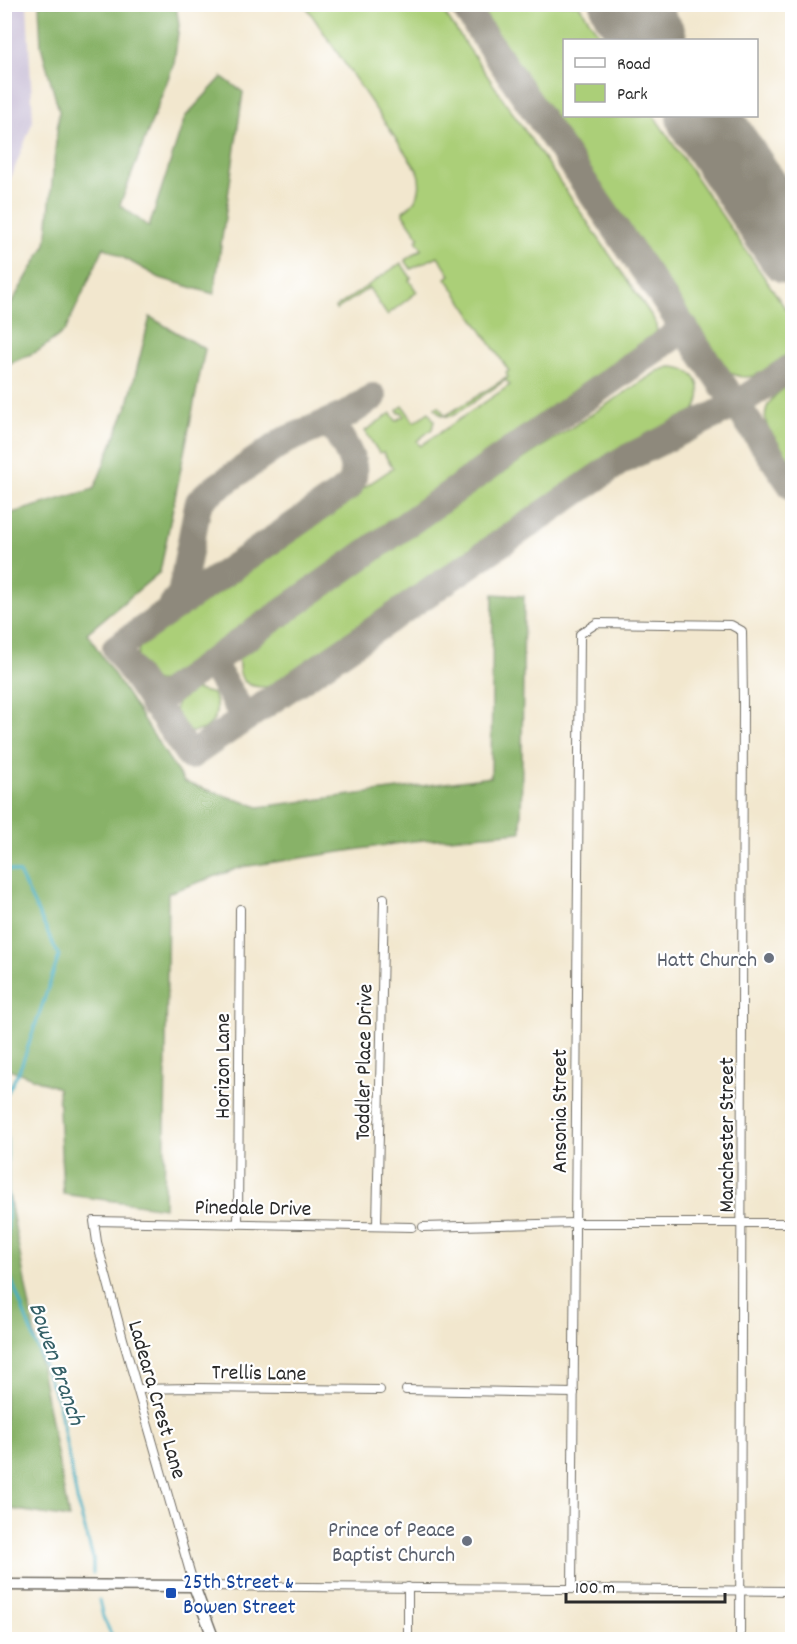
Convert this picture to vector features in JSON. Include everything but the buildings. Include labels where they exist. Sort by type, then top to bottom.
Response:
[{"type":"street","name":"Ansonia Street","points":[[572,1588],[580,634],[597,623],[731,625],[742,631]]},
{"type":"street","name":"Manchester Street","points":[[740,1640],[742,631]]},
{"type":"street","name":"Toddler Place Drive","points":[[377,1226],[384,898]]},
{"type":"street","name":"Horizon Lane","points":[[238,1224],[240,909]]},
{"type":"street","name":"Pinedale Drive","points":[[93,1221],[412,1227]]},
{"type":"street","name":"Ladeara Crest Lane","points":[[93,1221],[194,1586]]},
{"type":"street","points":[[423,1227],[575,1223],[792,1223]]},
{"type":"street","name":"Trellis Lane","points":[[138,1389],[380,1390]]},
{"type":"street","points":[[406,1390],[574,1393]]},
{"type":"street","points":[[4,1585],[572,1588],[792,1592]]},
{"type":"street","points":[[194,1586],[214,1640]]},
{"type":"street","points":[[408,1587],[408,1640]]},
{"type":"shaded area","points":[[5,4],[27,5],[33,121],[5,193]]},
{"type":"green space","points":[[39,5],[176,5],[179,25],[174,63],[120,205],[149,227],[185,117],[222,77],[243,92],[214,294],[160,278],[104,247],[65,331],[38,351],[6,365],[5,314],[46,244],[59,111],[41,46]]},
{"type":"green space","points":[[305,5],[439,5],[653,318],[657,336],[653,346],[640,359],[178,676],[167,681],[149,678],[140,670],[137,659],[142,643],[151,632],[393,468],[383,452],[379,453],[365,431],[391,413],[396,421],[404,416],[397,410],[403,406],[414,422],[429,412],[434,421],[432,429],[417,441],[420,446],[510,385],[506,380],[454,415],[445,416],[508,377],[506,373],[509,371],[446,278],[450,275],[438,256],[411,269],[405,260],[422,249],[416,240],[419,237],[403,214],[403,211],[416,198],[420,182],[417,170]]},
{"type":"green space","points":[[475,5],[579,5],[602,39],[563,39],[563,117],[655,117],[792,318],[792,350],[769,368],[752,376],[743,377],[726,369]]},
{"type":"green space","points":[[401,263],[417,292],[387,315],[369,288],[336,310],[335,308]]},
{"type":"green space","points":[[150,317],[205,349],[160,572],[87,633],[184,782],[259,807],[491,777],[493,594],[524,596],[521,832],[413,841],[242,867],[168,893],[164,1208],[63,1194],[58,1088],[4,1067],[5,515],[94,489],[128,404]]},
{"type":"green space","points":[[670,367],[689,372],[698,384],[700,392],[698,401],[689,418],[587,469],[268,687],[254,686],[241,677],[239,657],[251,648],[517,463],[658,371]]},
{"type":"green space","points":[[792,383],[792,467],[770,433],[766,423],[766,413],[769,403]]},
{"type":"green space","points":[[439,406],[445,416],[439,413],[435,408]]},
{"type":"green space","points":[[194,689],[213,694],[216,708],[209,725],[204,729],[189,732],[178,721],[175,709],[181,697]]},
{"type":"green space","points":[[5,1174],[69,1518],[5,1508]]},
{"type":"waterway","name":"Bowen Branch","points":[[4,868],[19,873],[59,956],[22,1064],[6,1096],[7,1268],[59,1405],[78,1505],[93,1558],[93,1573]]},
{"type":"waterway","name":"Bowen Branch","points":[[99,1600],[103,1617],[114,1640]]},
{"type":"taxiway","points":[[462,4],[792,486]]},
{"type":"taxiway","points":[[152,704],[685,328]]},
{"type":"taxiway","points":[[331,421],[352,462],[353,479],[349,487],[116,648],[190,756],[621,461],[737,404],[792,367]]},
{"type":"taxiway","points":[[171,608],[181,594],[199,502],[207,494],[284,441],[348,414],[373,397]]},
{"type":"taxiway","points":[[211,662],[245,718]]},
{"type":"runway","points":[[626,4],[650,39]]},
{"type":"runway","points":[[703,117],[792,249]]},
{"type":"place","name":"Hatt Church","points":[[769,958]]},
{"type":"place","name":"Prince of Peace Baptist Church","points":[[467,1541]]},
{"type":"place","name":"25th Street & Bowen Street","points":[[171,1593]]}]
